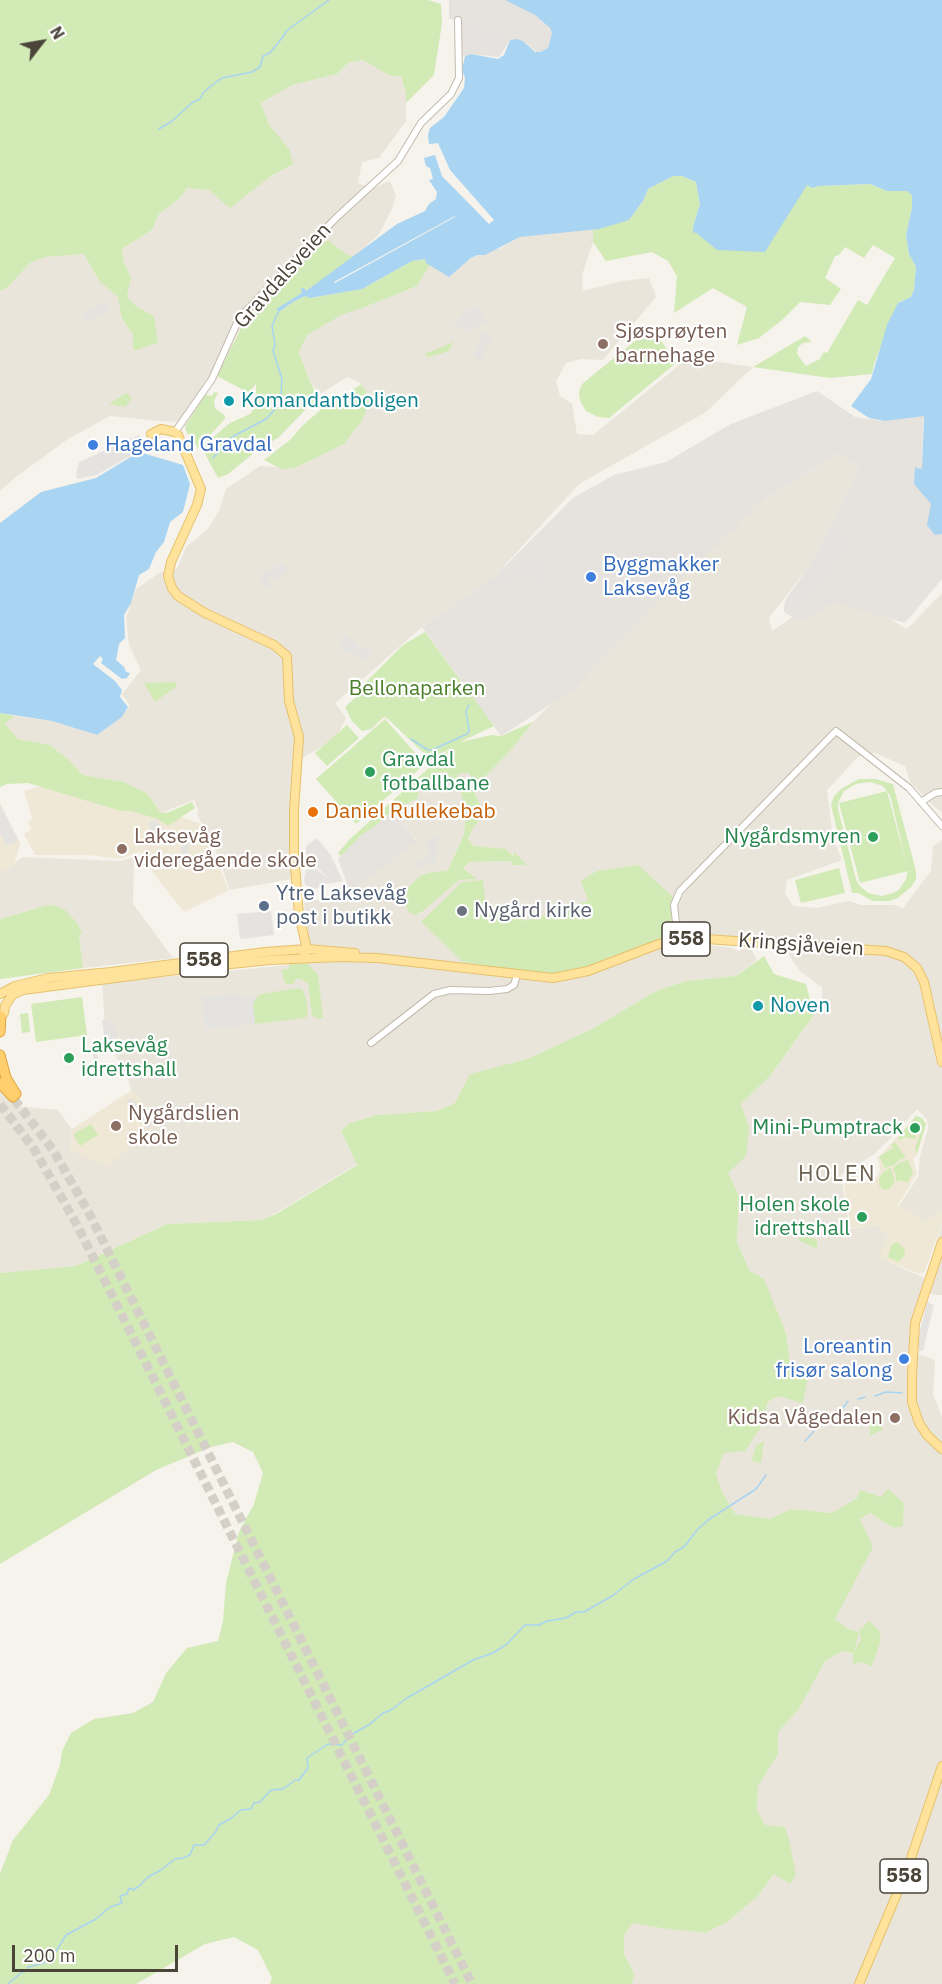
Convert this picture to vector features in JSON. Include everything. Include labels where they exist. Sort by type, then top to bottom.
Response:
[{"type":"highway","points":[[0,1032],[1,1017]]},
{"type":"highway","points":[[0,1055],[2,1069],[15,1096],[0,1083]]},
{"type":"main road","points":[[151,434],[161,429],[175,432],[181,440],[201,489],[197,505],[171,562],[169,582],[178,596],[205,613],[274,645],[287,656],[289,701],[299,737],[294,824],[295,879],[299,915],[307,949],[303,957],[297,949],[299,915]]},
{"type":"main road","name":"Kringsjåveien","points":[[517,975],[553,978],[575,974],[658,944],[693,938],[886,951],[900,955],[916,968],[924,982],[942,1062]]},
{"type":"main road","name":"558","points":[[0,994],[21,984],[48,978],[297,949],[341,951],[376,958],[517,975]]},
{"type":"main road","name":"558","points":[[5,1006],[12,995],[34,988],[303,957],[376,958]]},
{"type":"main road","points":[[0,999],[5,1006],[1,1017]]},
{"type":"main road","points":[[942,1242],[917,1315],[913,1341],[912,1376],[912,1401],[915,1413],[927,1435],[942,1449]]},
{"type":"main road","name":"558","points":[[859,1984],[910,1862],[942,1766]]},
{"type":"street","name":"Gravdalsveien","points":[[175,432],[212,379],[242,315],[337,217],[398,161],[421,123],[451,94],[459,78],[458,20]]},
{"type":"street","points":[[678,940],[674,905],[680,891],[836,731],[903,783],[942,826]]},
{"type":"street","points":[[921,802],[935,793],[942,792]]},
{"type":"street","points":[[370,1043],[434,994],[450,990],[507,989],[514,986],[517,975]]},
{"type":"shaded area","points":[[449,0],[505,0],[513,3],[535,15],[550,28],[552,33],[548,48],[538,53],[523,41],[510,40],[499,57],[462,55],[454,46],[456,20],[449,19]]},
{"type":"shaded area","points":[[463,24],[507,33],[499,57],[462,47]]},
{"type":"shaded area","points":[[363,60],[390,76],[401,76],[406,94],[406,121],[379,158],[362,162],[358,183],[372,189],[390,181],[396,196],[379,234],[354,257],[346,254],[245,320],[199,402],[177,421],[110,416],[68,439],[0,491],[0,291],[7,288],[30,263],[45,257],[84,254],[98,280],[119,297],[122,319],[133,335],[154,316],[137,307],[127,297],[131,277],[124,263],[122,249],[152,230],[159,214],[180,198],[187,188],[209,190],[272,176],[293,164],[269,125],[261,103],[292,85],[337,74],[348,63]]},
{"type":"shaded area","points":[[593,229],[593,242],[582,275],[583,291],[622,281],[649,278],[656,297],[603,360],[581,359],[566,363],[556,381],[560,396],[572,404],[577,434],[593,435],[677,367],[686,357],[753,367],[706,412],[579,484],[494,577],[422,627],[335,703],[346,718],[335,739],[297,761],[299,785],[297,878],[230,890],[213,843],[197,815],[198,810],[194,800],[161,813],[148,794],[124,782],[83,775],[50,745],[18,739],[4,724],[15,716],[52,721],[97,735],[122,717],[130,705],[122,694],[141,670],[129,645],[126,617],[136,589],[159,573],[177,569],[186,547],[207,530],[219,511],[226,489],[260,466],[295,468],[344,444],[362,421],[370,400],[362,384],[347,377],[320,394],[310,382],[299,352],[307,335],[343,313],[360,309],[417,286],[430,265],[449,277],[471,258],[503,247],[520,237]]},
{"type":"shaded area","points":[[106,301],[110,309],[87,322],[82,315]]},
{"type":"shaded area","points":[[479,306],[483,319],[488,323],[464,331],[460,326],[456,328],[453,325],[466,311]]},
{"type":"shaded area","points":[[484,331],[492,336],[481,360],[473,356]]},
{"type":"shaded area","points":[[817,391],[855,417],[884,421],[898,419],[897,394],[929,403],[923,420],[922,467],[921,469],[916,467],[931,504],[935,535],[942,534],[942,579],[905,623],[834,602],[801,622],[784,612],[785,601],[810,565],[859,468],[839,452],[768,497],[659,600],[576,688],[501,736],[422,627],[494,577],[573,498],[614,475],[666,462],[731,424]]},
{"type":"shaded area","points":[[139,435],[147,451],[140,451],[96,475],[77,479],[79,462]]},
{"type":"shaded area","points":[[839,452],[859,468],[810,565],[769,618],[772,631],[821,598],[841,590],[907,629],[942,593],[942,812],[910,782],[905,766],[875,753],[859,756],[827,790],[833,838],[842,860],[787,880],[785,893],[793,906],[816,908],[849,901],[861,905],[894,905],[903,908],[931,871],[933,846],[942,840],[942,1210],[926,1222],[899,1206],[918,1177],[920,1156],[928,1129],[927,1120],[917,1109],[873,1155],[841,1175],[850,1229],[876,1225],[882,1227],[881,1231],[889,1234],[880,1258],[931,1281],[913,1339],[915,1354],[935,1361],[933,1394],[942,1417],[942,1984],[632,1984],[634,1973],[624,1954],[624,1935],[633,1922],[705,1933],[727,1922],[757,1897],[774,1874],[765,1825],[757,1810],[758,1786],[777,1754],[778,1732],[799,1709],[825,1661],[842,1651],[853,1653],[858,1632],[848,1629],[835,1619],[844,1600],[860,1519],[870,1513],[893,1528],[903,1525],[904,1503],[881,1497],[857,1498],[832,1513],[791,1509],[770,1519],[735,1514],[723,1493],[716,1474],[724,1453],[762,1425],[768,1403],[778,1396],[792,1364],[786,1333],[775,1308],[750,1271],[737,1243],[739,1197],[727,1173],[749,1128],[741,1104],[770,1076],[805,1028],[822,1001],[822,987],[801,972],[781,944],[684,931],[673,897],[588,901],[525,921],[518,906],[486,906],[463,962],[549,977],[587,968],[612,956],[670,941],[729,947],[738,951],[750,947],[757,960],[736,976],[685,981],[656,991],[592,1029],[527,1059],[471,1074],[456,1103],[436,1111],[377,1115],[350,1123],[341,1132],[357,1164],[261,1220],[167,1224],[76,1266],[0,1273],[0,1087],[17,1106],[58,1110],[72,1129],[70,1150],[131,1146],[160,1122],[131,1089],[126,1073],[106,1039],[102,983],[310,963],[304,903],[350,892],[417,840],[392,811],[418,798],[418,788],[443,771],[450,769],[471,773],[472,780],[461,794],[469,816],[465,821],[464,834],[448,870],[420,876],[419,914],[459,880],[476,879],[463,867],[470,862],[511,861],[515,855],[474,846],[468,840],[473,828],[484,814],[473,789],[512,749],[533,722],[654,599],[768,497]]},
{"type":"shaded area","points":[[836,527],[852,540],[814,595],[795,611],[784,612],[785,601]]},
{"type":"shaded area","points":[[544,556],[549,564],[543,568],[549,578],[536,586],[530,577],[521,582],[517,576],[494,591],[490,584],[530,558],[534,563]]},
{"type":"shaded area","points":[[283,563],[288,571],[274,580],[270,577],[268,580],[272,586],[268,590],[260,577],[263,572]]},
{"type":"shaded area","points":[[343,635],[348,635],[350,640],[355,640],[353,643],[372,652],[367,660],[349,652],[343,653],[341,642]]},
{"type":"shaded area","name":"Laksevåg videregående skole","points":[[50,784],[152,807],[201,824],[229,890],[184,912],[140,852],[119,859],[89,855],[35,855],[24,834],[31,830],[28,822],[32,819],[24,791]]},
{"type":"shaded area","points":[[0,803],[20,844],[12,867],[2,871],[0,871]]},
{"type":"shaded area","points":[[0,804],[19,841],[6,846],[0,833]]},
{"type":"shaded area","points":[[392,811],[417,841],[350,892],[338,859],[360,836]]},
{"type":"shaded area","points":[[157,819],[162,831],[151,839],[149,822]]},
{"type":"shaded area","points":[[191,831],[193,832],[187,858],[178,864],[181,849]]},
{"type":"shaded area","points":[[437,835],[439,839],[436,847],[439,848],[435,864],[419,867],[416,864],[427,857],[430,850],[426,841]]},
{"type":"shaded area","points":[[317,838],[330,854],[343,881],[315,889],[305,885],[306,870],[316,869],[328,878],[317,867],[306,866],[306,846]]},
{"type":"shaded area","points":[[22,857],[121,861],[134,857],[133,904],[173,958],[83,968],[79,935],[82,934],[78,924],[44,906],[0,919],[0,871],[8,869]]},
{"type":"shaded area","points":[[271,911],[274,935],[240,939],[237,914]]},
{"type":"shaded area","points":[[243,994],[244,998],[256,997],[253,1004],[255,1024],[205,1029],[201,997]]},
{"type":"shaded area","points":[[102,1020],[107,1020],[108,1024],[110,1022],[118,1034],[109,1043],[104,1035]]},
{"type":"shaded area","points":[[96,1041],[100,1071],[95,1072],[91,1042]]},
{"type":"shaded area","name":"Nygårdslien skole","points":[[132,1090],[160,1122],[107,1167],[70,1150],[72,1129]]},
{"type":"shaded area","points":[[131,1098],[152,1119],[153,1124],[147,1130],[127,1101]]},
{"type":"shaded area","points":[[916,1116],[922,1118],[926,1124],[917,1154],[913,1159],[917,1173],[898,1205],[926,1222],[942,1210],[942,1223],[925,1271],[920,1274],[879,1258],[889,1234],[881,1231],[882,1227],[876,1225],[851,1228],[844,1186],[847,1177],[852,1175],[865,1182],[871,1182],[877,1177],[880,1171],[878,1158]]},
{"type":"shaded area","points":[[942,1224],[942,1295],[935,1295],[930,1293],[932,1280],[926,1277]]},
{"type":"shaded area","points":[[927,1302],[934,1305],[923,1351],[919,1351],[919,1335]]},
{"type":"green space","points":[[0,0],[428,0],[441,4],[442,23],[434,75],[406,103],[401,76],[390,76],[363,60],[348,63],[337,74],[292,85],[261,103],[269,125],[289,149],[293,164],[271,176],[230,208],[209,190],[187,188],[180,198],[159,214],[152,230],[122,249],[124,263],[131,277],[127,297],[137,307],[154,316],[158,343],[133,351],[133,335],[122,319],[118,297],[99,281],[84,254],[45,257],[30,263],[7,288],[0,291]]},
{"type":"green space","points":[[673,176],[682,176],[696,182],[700,204],[693,227],[695,232],[807,185],[812,188],[870,184],[887,191],[909,191],[912,195],[912,208],[906,235],[909,254],[916,267],[914,290],[911,297],[898,303],[872,374],[830,378],[753,367],[805,336],[812,342],[803,343],[798,347],[797,354],[806,366],[820,359],[824,352],[827,353],[858,300],[867,305],[895,258],[873,245],[864,258],[845,247],[839,255],[835,256],[825,278],[841,289],[830,305],[800,302],[759,338],[737,345],[747,307],[713,288],[674,313],[677,276],[668,261],[652,252],[606,261],[593,242],[593,229],[630,219],[643,201],[648,189]]},
{"type":"green space","points":[[328,240],[346,254],[354,257],[306,292],[301,288],[302,293],[277,309],[280,311],[305,296],[311,298],[362,289],[412,261],[426,259],[426,263],[430,265],[417,286],[343,314],[307,335],[299,352],[310,382],[320,400],[308,407],[278,438],[260,448],[228,474],[218,478],[203,450],[206,443],[230,423],[250,414],[256,406],[256,384],[249,393],[217,376],[245,320],[288,270]]},
{"type":"green space","points":[[652,327],[676,363],[609,418],[598,417],[586,411],[580,401],[579,392],[582,384]]},
{"type":"green space","points":[[454,342],[449,351],[429,357],[424,354]]},
{"type":"green space","points":[[362,384],[370,400],[362,421],[344,444],[295,468],[281,469],[264,460],[290,440],[324,407]]},
{"type":"green space","points":[[214,392],[218,393],[214,401],[215,408],[225,416],[225,419],[198,448],[185,426],[205,395],[212,396]]},
{"type":"green space","points":[[126,393],[132,398],[125,407],[109,404]]},
{"type":"green space","name":"Bellonaparken","points":[[425,632],[494,726],[460,742],[492,735],[501,736],[533,722],[512,749],[473,789],[484,814],[468,839],[474,846],[506,849],[513,856],[514,852],[527,865],[512,865],[511,861],[470,862],[463,868],[477,879],[459,880],[423,911],[415,915],[409,912],[405,904],[407,889],[420,876],[448,870],[464,834],[465,821],[469,816],[461,794],[463,785],[472,780],[470,773],[457,774],[460,779],[452,784],[445,771],[433,777],[425,787],[418,788],[418,798],[392,811],[360,836],[341,856],[338,853],[350,839],[451,748],[431,760],[388,719],[384,717],[371,729],[362,731],[352,721],[345,707],[356,697],[355,693],[403,645]]},
{"type":"green space","points":[[175,682],[177,686],[155,702],[144,683]]},
{"type":"green space","points":[[0,713],[15,716],[5,724],[18,739],[50,745],[83,775],[124,782],[148,794],[161,813],[167,813],[192,802],[195,808],[168,826],[158,819],[131,811],[121,811],[28,783],[7,784],[0,787]]},
{"type":"green space","name":"Gravdal fotballbane","points":[[385,719],[425,764],[356,824],[316,779]]},
{"type":"green space","points":[[347,725],[359,738],[327,766],[315,753]]},
{"type":"green space","name":"Nygårdsmyren","points":[[859,779],[876,779],[893,784],[916,871],[916,879],[912,886],[898,898],[889,901],[873,901],[858,893],[852,893],[831,805],[834,796],[841,789]],"holes":[[[870,782],[883,786],[887,791],[839,803],[860,883],[908,871],[899,890],[882,896],[868,893],[859,885],[838,809],[838,803],[844,791],[856,784]],[[887,791],[890,795],[908,870]]]},
{"type":"green space","points":[[638,865],[673,897],[670,941],[612,956],[587,968],[549,977],[463,962],[421,922],[462,882],[483,880],[486,906],[518,906],[525,921],[588,901],[581,881],[597,871]]},
{"type":"green space","points":[[839,868],[845,893],[801,903],[795,880]]},
{"type":"green space","points":[[53,905],[64,909],[78,924],[82,934],[79,935],[83,968],[0,979],[0,919]]},
{"type":"green space","points":[[764,956],[774,974],[806,984],[814,1015],[770,1076],[741,1104],[749,1128],[746,1156],[728,1173],[739,1196],[737,1243],[750,1271],[764,1279],[786,1333],[790,1363],[809,1372],[803,1403],[778,1396],[768,1402],[762,1425],[745,1451],[724,1453],[716,1474],[723,1493],[735,1514],[770,1519],[791,1509],[832,1513],[857,1498],[860,1490],[881,1497],[888,1489],[904,1503],[903,1526],[893,1528],[870,1513],[860,1519],[873,1547],[835,1619],[848,1629],[859,1632],[854,1652],[861,1639],[859,1631],[869,1621],[879,1630],[881,1640],[872,1666],[861,1662],[853,1664],[853,1653],[842,1651],[825,1661],[799,1709],[778,1732],[778,1754],[758,1786],[757,1810],[765,1825],[785,1827],[796,1875],[790,1884],[774,1874],[757,1897],[727,1922],[705,1933],[633,1923],[624,1935],[624,1954],[634,1973],[632,1984],[270,1984],[272,1978],[258,1950],[234,1937],[205,1944],[136,1984],[0,1984],[0,1874],[13,1840],[49,1795],[60,1765],[62,1751],[71,1733],[94,1719],[133,1713],[153,1702],[166,1673],[187,1648],[218,1641],[223,1621],[226,1583],[239,1532],[254,1504],[263,1473],[253,1452],[233,1442],[211,1447],[156,1470],[0,1564],[0,1273],[76,1266],[167,1224],[261,1220],[276,1214],[357,1165],[341,1131],[350,1123],[377,1115],[436,1111],[455,1103],[470,1074],[527,1059],[592,1029],[656,991],[685,981],[736,976]]},
{"type":"green space","points":[[307,963],[318,975],[323,1017],[320,1019],[312,1015],[308,984],[301,979],[296,979],[294,984],[284,982],[282,969],[289,969],[289,964]]},
{"type":"green space","points":[[299,988],[303,990],[306,998],[308,1014],[305,1018],[255,1024],[253,1004],[257,997],[261,994]]},
{"type":"green space","points":[[82,997],[87,1035],[36,1042],[31,1004]]},
{"type":"green space","points":[[28,1013],[30,1032],[22,1033],[20,1014]]},
{"type":"green space","points":[[916,1116],[922,1118],[926,1124],[917,1154],[915,1148],[922,1128],[919,1123],[912,1127],[919,1127],[913,1132],[916,1135],[915,1139],[904,1137],[900,1140],[898,1138]]},
{"type":"green space","points":[[91,1124],[98,1135],[80,1146],[73,1134]]},
{"type":"green space","points":[[895,1142],[906,1158],[885,1168],[880,1158],[877,1158],[893,1148],[891,1145]]},
{"type":"green space","points":[[908,1160],[913,1173],[908,1182],[898,1180],[896,1183],[893,1168]]},
{"type":"green space","points":[[891,1168],[895,1182],[889,1189],[884,1190],[879,1186],[879,1179],[883,1172]]},
{"type":"green space","points":[[803,1233],[817,1240],[817,1249],[798,1240]]},
{"type":"green space","points":[[897,1242],[904,1248],[905,1255],[898,1262],[888,1257],[891,1245]]},
{"type":"green space","points":[[877,1416],[883,1430],[870,1435],[870,1419]]},
{"type":"green space","points":[[764,1441],[761,1463],[752,1461],[756,1446]]},
{"type":"water","points":[[505,0],[942,0],[942,534],[935,535],[927,525],[931,504],[914,484],[915,467],[921,469],[922,467],[924,416],[885,421],[869,418],[851,406],[871,379],[887,325],[898,303],[911,297],[914,290],[916,267],[909,254],[906,235],[912,208],[912,195],[907,191],[887,191],[870,184],[812,188],[807,185],[765,252],[717,250],[695,232],[693,234],[700,204],[696,182],[682,176],[673,176],[648,189],[643,201],[629,220],[599,229],[520,237],[485,255],[471,258],[449,277],[426,263],[425,259],[412,261],[362,289],[310,298],[305,296],[280,311],[276,309],[302,293],[301,288],[306,291],[397,224],[425,211],[436,199],[437,192],[429,180],[433,179],[424,158],[435,155],[442,176],[489,224],[494,220],[450,170],[438,143],[429,144],[428,135],[430,128],[444,117],[464,88],[465,78],[462,70],[465,56],[471,54],[498,59],[504,55],[510,40],[516,39],[523,41],[535,52],[548,48],[552,33],[550,28],[535,15]]},
{"type":"water","points":[[139,452],[183,465],[190,484],[183,512],[170,522],[164,542],[156,552],[149,569],[139,575],[131,603],[124,615],[125,638],[119,644],[116,660],[126,672],[130,673],[127,678],[122,679],[101,663],[103,659],[100,656],[93,664],[115,681],[122,690],[120,697],[128,707],[122,717],[97,735],[52,721],[0,713],[0,523],[41,492],[96,478]]},
{"type":"pier","points":[[455,216],[335,283],[334,282]]},
{"type":"waterway","points":[[159,129],[200,99],[203,93],[222,78],[252,72],[260,67],[263,56],[270,53],[286,31],[329,0]]},
{"type":"waterway","points":[[213,458],[232,437],[266,419],[278,406],[282,379],[273,351],[275,344],[272,326],[279,310]]},
{"type":"waterway","points":[[411,739],[428,750],[432,750],[467,734],[469,731],[466,711],[469,705]]},
{"type":"waterway","points":[[875,1396],[886,1392],[902,1393]]},
{"type":"waterway","points":[[858,1399],[865,1397]]},
{"type":"waterway","points":[[821,1425],[842,1409],[848,1401]]},
{"type":"waterway","points":[[805,1441],[814,1431]]},
{"type":"waterway","points":[[8,1984],[22,1972],[27,1971],[28,1967],[44,1963],[55,1953],[66,1935],[96,1919],[110,1907],[122,1903],[120,1896],[127,1894],[129,1888],[133,1890],[175,1859],[190,1855],[194,1845],[204,1845],[219,1825],[241,1810],[251,1809],[254,1803],[260,1802],[271,1790],[283,1789],[295,1780],[299,1780],[308,1768],[307,1758],[328,1744],[342,1745],[351,1735],[407,1698],[473,1660],[493,1653],[507,1644],[525,1625],[539,1625],[547,1621],[566,1618],[576,1612],[584,1612],[612,1596],[634,1579],[667,1561],[685,1546],[708,1520],[756,1489],[766,1475]]},
{"type":"tunnel","points":[[14,1099],[53,1150],[89,1213],[472,1984]]},
{"type":"tunnel","points":[[0,1104],[34,1149],[77,1225],[455,1984]]},
{"type":"place","name":"Sjøsprøyten barnehage","points":[[603,344]]},
{"type":"place","name":"Komandantboligen","points":[[229,401]]},
{"type":"place","name":"Hageland Gravdal","points":[[93,445]]},
{"type":"place","name":"Byggmakker Laksevåg","points":[[591,577]]},
{"type":"place","name":"Gravdal fotballbane","points":[[370,772]]},
{"type":"place","name":"Daniel Rullekebab","points":[[313,812]]},
{"type":"place","name":"Nygårdsmyren","points":[[873,837]]},
{"type":"place","name":"Laksevåg videregående skole","points":[[122,849]]},
{"type":"place","name":"Ytre Laksevåg post i butikk","points":[[264,906]]},
{"type":"place","name":"Nygård kirke","points":[[462,911]]},
{"type":"place","name":"Noven","points":[[758,1006]]},
{"type":"place","name":"Laksevåg idrettshall","points":[[69,1058]]},
{"type":"place","name":"Nygårdslien skole","points":[[116,1126]]},
{"type":"place","name":"Mini-Pumptrack","points":[[915,1128]]},
{"type":"place","name":"Holen skole idrettshall","points":[[862,1217]]},
{"type":"place","name":"Loreantin frisør salong","points":[[904,1359]]},
{"type":"place","name":"Kidsa Vågedalen","points":[[895,1418]]},
{"type":"district","name":"HOLEN","points":[[837,1175]]}]
